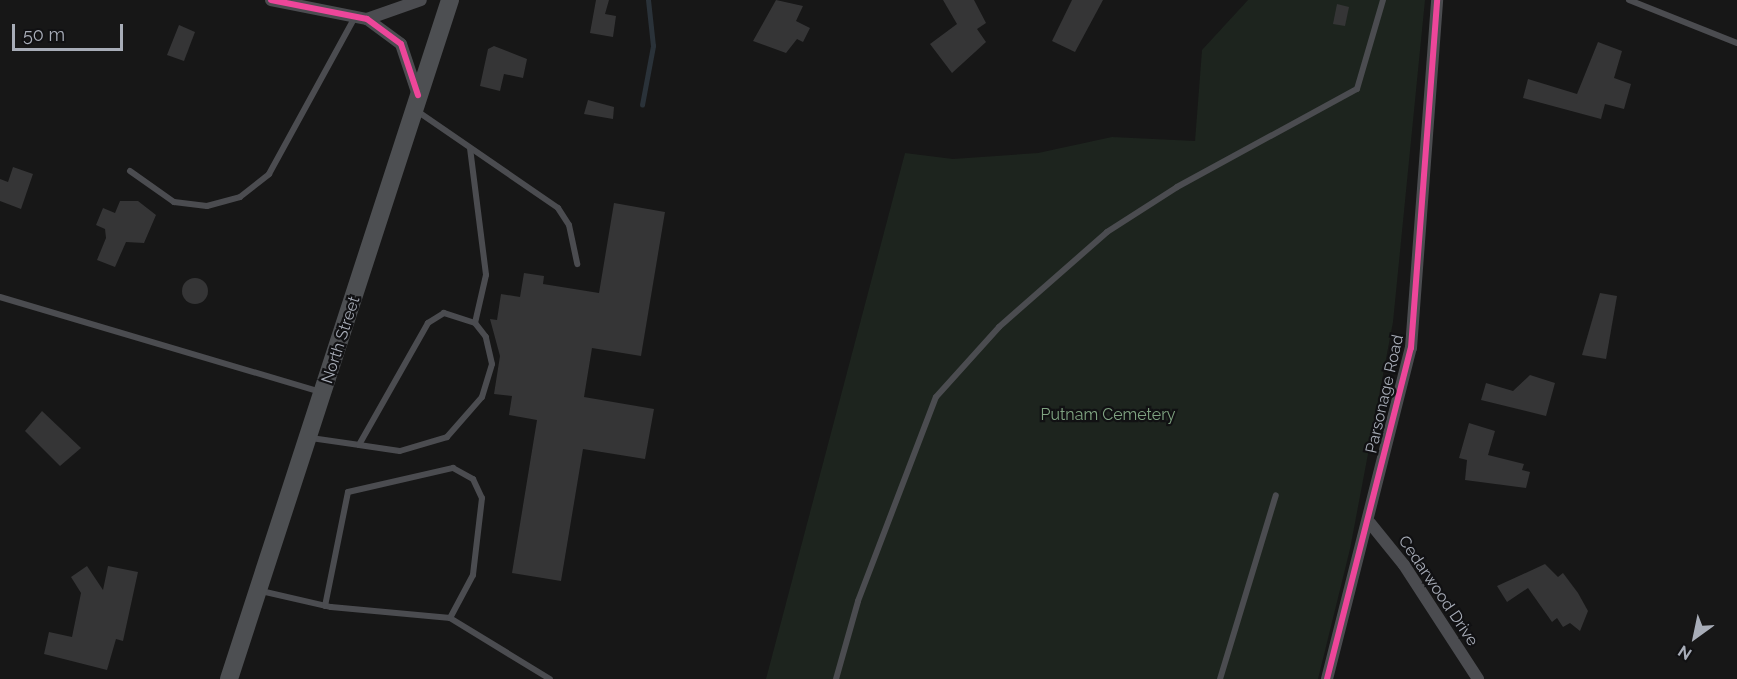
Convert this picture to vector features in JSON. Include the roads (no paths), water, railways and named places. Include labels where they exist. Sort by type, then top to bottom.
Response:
[{"type":"main road","name":"North Street","points":[[229,679],[261,591],[450,0]]},
{"type":"street","points":[[271,0],[361,18],[401,44],[416,102]]},
{"type":"street","points":[[361,18],[421,0]]},
{"type":"street","name":"Parsonage Road","points":[[1327,679],[1370,523],[1417,303],[1437,0]]},
{"type":"street","name":"Cedarwood Drive","points":[[1370,523],[1404,565],[1478,679]]},
{"type":"lane","points":[[836,679],[858,601],[936,397],[999,327],[1107,232],[1177,187],[1357,89],[1383,0]]},
{"type":"lane","points":[[1629,0],[1737,43]]},
{"type":"lane","points":[[130,171],[174,202],[207,206],[240,197],[269,174],[361,18]]},
{"type":"lane","points":[[416,102],[470,148],[558,208],[569,225],[577,264]]},
{"type":"lane","points":[[470,148],[486,275],[475,323]]},
{"type":"lane","points":[[0,297],[324,393]]},
{"type":"lane","points":[[311,437],[359,445],[400,451],[423,447],[447,437],[469,416],[482,397],[492,364],[486,337],[475,323],[444,313],[428,323],[359,445]]},
{"type":"lane","points":[[325,606],[348,492],[453,468],[473,479],[482,498],[473,575],[450,618]]},
{"type":"lane","points":[[1221,679],[1276,495]]},
{"type":"lane","points":[[261,591],[325,606],[450,618],[549,679]]},
{"type":"waterway","points":[[642,105],[653,46],[648,0]]},
{"type":"park label","name":"Putnam Cemetery","points":[[1108,415]]}]
